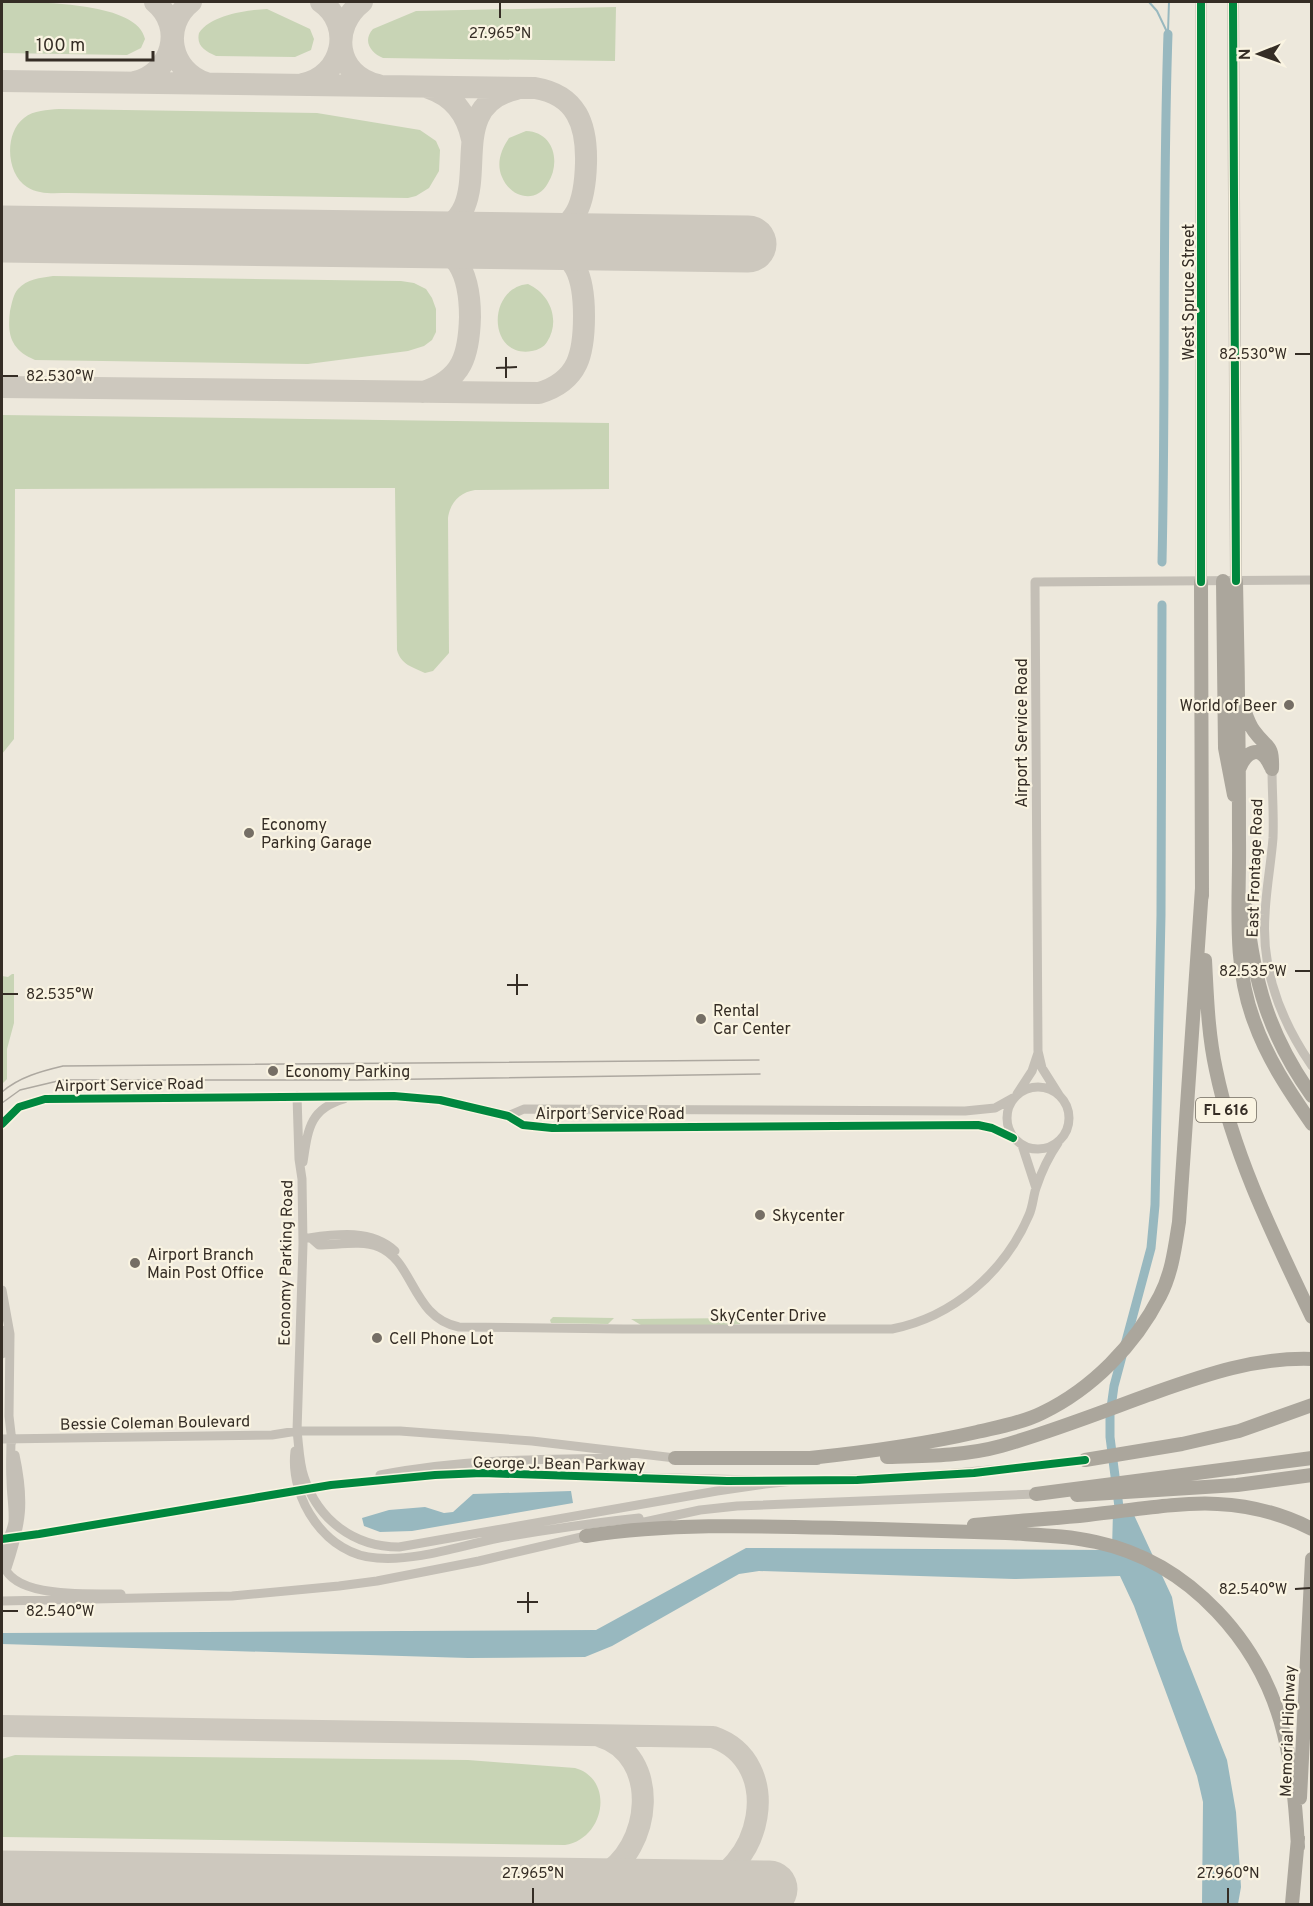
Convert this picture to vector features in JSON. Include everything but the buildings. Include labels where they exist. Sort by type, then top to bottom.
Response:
[{"type":"highway","points":[[1230,581],[1238,694],[1240,960],[1253,1020],[1285,1087],[1311,1124]]},
{"type":"highway","points":[[1230,581],[1225,748],[1239,823]]},
{"type":"highway","name":"FL 616","points":[[1201,582],[1202,888],[1209,1016],[1216,1068],[1238,1149],[1270,1229],[1311,1317]]},
{"type":"highway","points":[[1238,694],[1249,723],[1272,753],[1272,769]]},
{"type":"highway","points":[[1239,769],[1243,759],[1250,753],[1259,752],[1267,757],[1272,769]]},
{"type":"highway","points":[[1239,849],[1251,954],[1260,991],[1275,1035],[1293,1070],[1311,1096]]},
{"type":"highway","points":[[810,1458],[882,1451],[928,1443],[1003,1426],[1041,1414],[1072,1395],[1109,1367],[1141,1326],[1160,1296],[1172,1265],[1179,1222],[1202,888]]},
{"type":"highway","points":[[675,1458],[950,1455],[998,1447],[1065,1426],[1222,1369],[1276,1359],[1311,1359]]},
{"type":"highway","points":[[1085,1460],[1132,1453],[1239,1431],[1311,1405]]},
{"type":"highway","points":[[1091,1490],[1311,1458]]},
{"type":"highway","points":[[1036,1494],[1237,1485],[1311,1475]]},
{"type":"highway","points":[[909,1530],[1210,1503],[1228,1503],[1260,1509],[1296,1521],[1311,1529]]},
{"type":"highway","points":[[586,1536],[681,1527],[909,1530],[1058,1536],[1098,1542],[1130,1553],[1159,1567],[1194,1590],[1216,1610],[1237,1634],[1263,1676],[1277,1708],[1284,1735],[1298,1847]]},
{"type":"highway","name":"Memorial Highway","points":[[1292,1905],[1298,1847],[1311,1559]]},
{"type":"main road","name":"West Spruce Street","points":[[1201,2],[1201,582]]},
{"type":"main road","points":[[1230,581],[1233,2]]},
{"type":"street","points":[[1201,582],[1311,580]]},
{"type":"street","name":"Airport Service Road","points":[[1059,1095],[1042,1068],[1038,1051],[1035,582],[1201,582]]},
{"type":"street","name":"East Frontage Road","points":[[1272,769],[1273,836],[1264,917],[1266,950],[1271,984],[1280,1010],[1293,1038],[1311,1066]]},
{"type":"street","name":"Airport Service Road","points":[[508,1116],[524,1109],[965,1112],[994,1108],[1014,1097],[1032,1071],[1038,1051]]},
{"type":"street","points":[[1040,1087],[1059,1095],[1069,1113],[1069,1124],[1058,1143],[1038,1150],[1022,1145],[1013,1138],[1007,1116],[1014,1097],[1030,1088],[1040,1087]]},
{"type":"street","name":"Economy Parking Road","points":[[297,1096],[299,1159],[307,1238],[297,1431]]},
{"type":"street","points":[[302,1179],[305,1150],[314,1117],[324,1107],[353,1096]]},
{"type":"street","name":"Airport Service Road","points":[[2,1124],[19,1107],[45,1099],[353,1096],[424,1098],[508,1116],[523,1125],[552,1128],[978,1125],[992,1128],[1013,1138]]},
{"type":"street","name":"SkyCenter Drive","points":[[307,1238],[362,1235],[386,1243],[396,1252],[434,1314],[450,1325],[671,1330],[864,1330],[899,1327],[920,1321],[951,1305],[971,1292],[990,1275],[1021,1232],[1032,1209],[1036,1188],[1050,1154],[1058,1143]]},
{"type":"street","points":[[1022,1145],[1036,1188]]},
{"type":"street","points":[[2,1290],[10,1335],[7,1439],[13,1519],[3,1554],[4,1572],[15,1581],[42,1590],[190,1597]]},
{"type":"street","points":[[2,1354],[7,1319]]},
{"type":"street","points":[[297,1431],[304,1477],[312,1496],[321,1509],[345,1532],[363,1542],[381,1547],[436,1542],[717,1491],[803,1480]]},
{"type":"street","points":[[297,1431],[294,1457],[297,1485],[307,1510],[326,1536],[350,1552],[376,1558],[407,1557],[499,1538],[594,1523],[772,1503],[1036,1494]]},
{"type":"street","name":"Bessie Coleman Boulevard","points":[[7,1439],[272,1435],[297,1431],[409,1431],[532,1441],[675,1458]]},
{"type":"street","points":[[331,1485],[420,1467],[467,1462],[527,1459],[675,1458]]},
{"type":"street","name":"George J. Bean Parkway","points":[[2,1539],[331,1485],[435,1475],[482,1473],[803,1480],[962,1474],[1085,1460]]},
{"type":"street","points":[[2,1601],[276,1593],[377,1581],[478,1561],[700,1510]]},
{"type":"green space","points":[[2,2],[82,6],[105,11],[124,17],[138,26],[145,39],[141,48],[127,55],[2,53]]},
{"type":"green space","points":[[616,7],[615,61],[383,58],[372,50],[368,42],[373,29],[416,11]]},
{"type":"green space","points":[[267,9],[310,29],[314,39],[311,50],[295,57],[216,56],[200,45],[199,33],[212,22],[240,12]]},
{"type":"green space","points":[[59,109],[317,113],[420,130],[436,141],[440,150],[439,171],[429,188],[408,198],[37,191],[27,187],[15,173],[10,153],[13,133],[28,115]]},
{"type":"green space","points":[[526,131],[536,133],[549,142],[554,158],[552,175],[548,183],[543,190],[530,196],[523,196],[511,189],[502,177],[499,167],[502,152],[509,138]]},
{"type":"green space","points":[[53,276],[401,281],[414,283],[426,289],[436,309],[436,332],[432,340],[424,346],[408,351],[308,364],[35,360],[21,352],[12,341],[9,327],[10,311],[15,294],[25,283]]},
{"type":"green space","points":[[528,284],[536,288],[547,301],[551,308],[553,325],[551,334],[543,347],[532,351],[517,351],[507,344],[500,334],[499,309],[505,297],[514,288]]},
{"type":"green space","points":[[2,415],[609,423],[609,489],[475,490],[457,499],[448,518],[449,653],[433,671],[425,673],[404,662],[397,650],[395,488],[15,489],[14,739],[2,754]]},
{"type":"green space","points":[[14,974],[14,1023],[7,1049],[7,1079],[2,1084],[2,976],[8,977]]},
{"type":"green space","points":[[553,1317],[614,1318],[608,1324],[551,1323],[550,1320]]},
{"type":"green space","points":[[740,1318],[740,1324],[729,1325],[641,1325],[631,1319]]},
{"type":"green space","points":[[15,1755],[468,1760],[575,1768],[588,1774],[596,1784],[600,1796],[600,1808],[589,1832],[579,1840],[565,1845],[2,1837],[2,1759]]},
{"type":"water","points":[[571,1491],[573,1503],[412,1531],[380,1532],[364,1526],[362,1518],[389,1510],[425,1507],[444,1513],[453,1512],[473,1494]]},
{"type":"water","points":[[1113,1511],[1134,1515],[1172,1597],[1183,1649],[1227,1760],[1236,1812],[1241,1887],[1238,1904],[1202,1904],[1203,1802],[1197,1776],[1134,1606],[1120,1576],[1014,1579],[759,1571],[739,1574],[612,1646],[585,1657],[468,1658],[2,1644],[2,1633],[596,1630],[746,1548],[1112,1550]]},
{"type":"waterway","points":[[1149,2],[1157,11],[1168,34]]},
{"type":"waterway","points":[[1168,32],[1169,2]]},
{"type":"waterway","points":[[1162,562],[1168,34]]},
{"type":"waterway","points":[[1120,1515],[1110,1437],[1110,1415],[1114,1386],[1151,1248],[1155,1205],[1161,915],[1162,605]]},
{"type":"taxiway","points":[[135,82],[148,77],[158,69],[170,48],[172,36],[170,24],[164,12],[155,2]]},
{"type":"taxiway","points":[[191,2],[176,23],[173,35],[174,47],[184,69],[206,83]]},
{"type":"taxiway","points":[[303,84],[317,79],[327,71],[335,61],[339,49],[338,23],[321,2]]},
{"type":"taxiway","points":[[362,2],[345,24],[342,49],[353,71],[364,80],[378,85]]},
{"type":"taxiway","points":[[2,81],[535,88],[549,92],[561,97],[570,105],[581,124],[586,149],[584,190],[570,221],[551,236],[537,241]]},
{"type":"taxiway","points":[[429,88],[438,91],[458,107],[467,122],[472,139]]},
{"type":"taxiway","points":[[337,236],[418,237],[452,224],[465,206],[470,185],[473,138],[478,117],[491,100],[516,89]]},
{"type":"taxiway","points":[[411,241],[427,243],[451,255],[464,275],[468,288],[470,317],[468,343],[461,364],[447,380],[423,392]]},
{"type":"taxiway","points":[[2,387],[539,393],[563,381],[576,364],[583,342],[584,302],[576,268],[561,252],[537,241]]},
{"type":"taxiway","points":[[2,1726],[713,1737],[736,1750],[750,1769],[757,1792],[756,1817],[749,1841],[736,1862],[716,1879],[692,1888]]},
{"type":"taxiway","points":[[487,1885],[546,1886],[590,1880],[601,1876],[618,1863],[631,1846],[639,1825],[643,1803],[641,1782],[633,1762],[619,1746],[599,1736]]},
{"type":"runway","points":[[2,234],[748,244]]},
{"type":"runway","points":[[2,1879],[769,1889]]},
{"type":"tram line","points":[[2,1092],[23,1078],[63,1066],[759,1060]]},
{"type":"tram line","points":[[2,1103],[20,1090],[62,1080],[357,1080],[760,1074]]},
{"type":"cycle path","points":[[1201,2],[1201,582]]},
{"type":"cycle path","points":[[1233,2],[1236,581]]},
{"type":"cycle path","points":[[2,1124],[19,1107],[45,1099],[394,1096],[440,1100],[508,1116],[523,1125],[552,1128],[978,1125],[992,1128],[1013,1138]]},
{"type":"cycle path","points":[[2,1539],[331,1485],[435,1475],[482,1473],[727,1481],[857,1480],[974,1473],[1085,1460]]},
{"type":"place","name":"World of Beer","points":[[1289,705]]},
{"type":"place","name":"Economy Parking Garage","points":[[249,833]]},
{"type":"place","name":"Rental Car Center","points":[[701,1019]]},
{"type":"place","name":"Economy Parking","points":[[273,1071]]},
{"type":"place","name":"Skycenter","points":[[760,1215]]},
{"type":"place","name":"Airport Branch Main Post Office","points":[[135,1263]]},
{"type":"place","name":"Cell Phone Lot","points":[[377,1338]]}]
